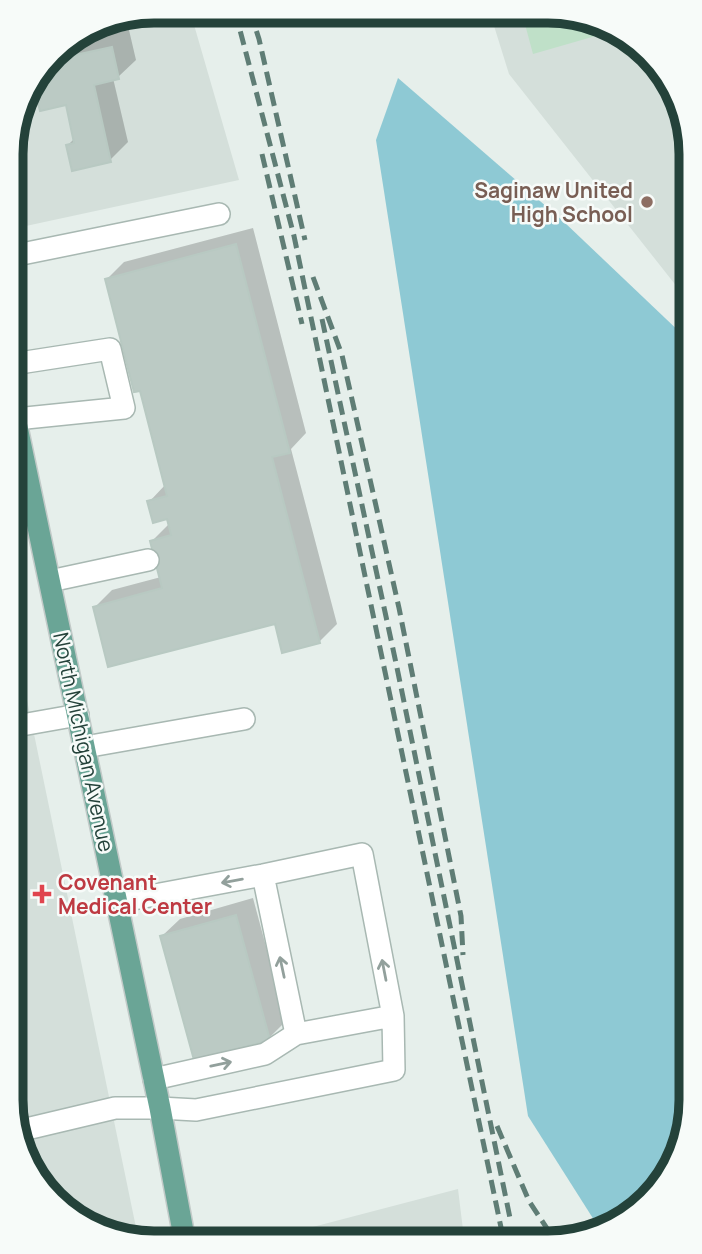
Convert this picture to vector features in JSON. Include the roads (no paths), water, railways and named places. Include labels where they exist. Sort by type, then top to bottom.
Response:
[{"type":"main road","name":"North Michigan Avenue","points":[[23,460],[154,1079],[183,1231]]},
{"type":"street","points":[[23,254],[219,214]]},
{"type":"street","points":[[23,362],[110,349],[124,408],[23,428]]},
{"type":"street","points":[[50,581],[148,560]]},
{"type":"street","points":[[23,725],[78,715]]},
{"type":"street","points":[[85,747],[244,719]]},
{"type":"street","points":[[26,1129],[115,1108],[196,1110],[394,1070],[393,1016],[362,854],[117,902]]},
{"type":"street","points":[[263,875],[296,1034]]},
{"type":"street","points":[[154,1079],[265,1054],[296,1034],[393,1016]]},
{"type":"water","points":[[398,78],[563,221],[679,331],[679,1109],[669,1150],[652,1180],[628,1204],[595,1222],[528,1116],[376,140]]},
{"type":"railway","points":[[238,23],[294,236],[502,1231]]},
{"type":"railway","points":[[254,23],[305,240]]},
{"type":"railway","points":[[262,154],[302,324]]},
{"type":"railway","points":[[313,277],[342,355],[399,608],[461,916],[463,955]]},
{"type":"railway","points":[[322,319],[511,1223]]},
{"type":"railway","points":[[497,1126],[529,1201],[549,1231]]},
{"type":"place","name":"Saginaw United High School","points":[[647,202]]},
{"type":"place","name":"Covenant Medical Center","points":[[42,894]]}]
